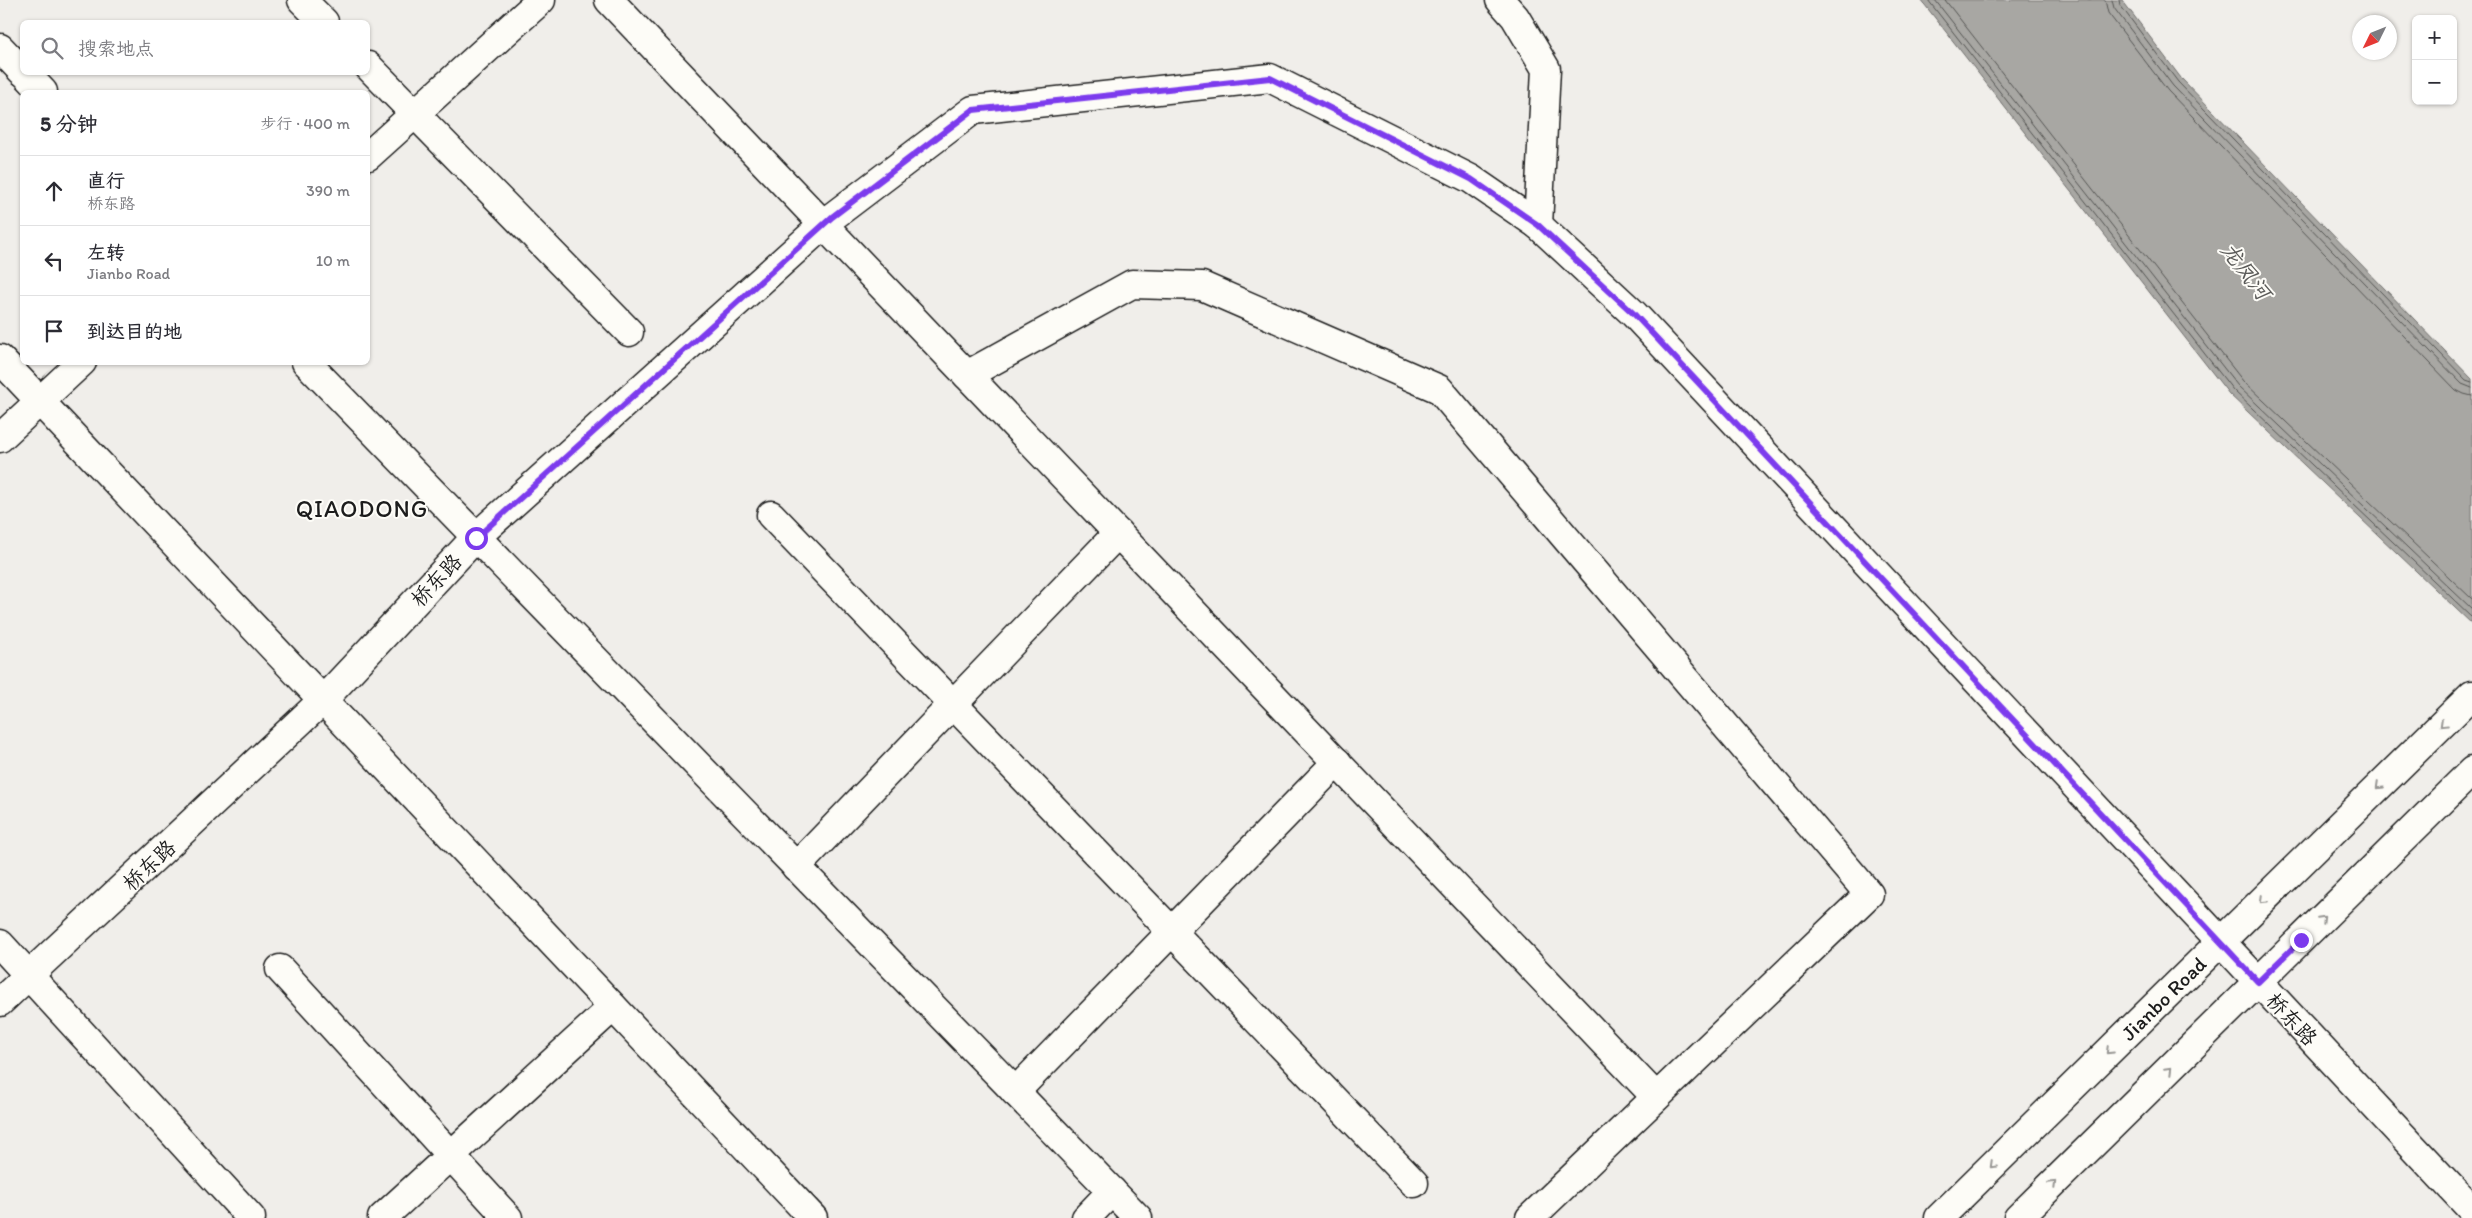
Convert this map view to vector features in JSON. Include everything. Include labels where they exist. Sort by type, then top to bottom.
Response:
[{"type":"street","points":[[302,0],[322,20]]},
{"type":"street","points":[[370,154],[541,0]]},
{"type":"street","points":[[609,0],[1656,1097]]},
{"type":"street","points":[[1500,0],[1515,17],[1546,69],[1538,225]]},
{"type":"street","points":[[0,48],[20,69]]},
{"type":"street","points":[[370,68],[629,332]]},
{"type":"street","points":[[26,75],[41,90]]},
{"type":"street","name":"桥东路","points":[[0,1002],[324,699],[476,538],[824,224],[973,110],[1270,78],[1471,179],[1538,225],[1634,314],[2472,1210]]},
{"type":"street","points":[[967,375],[1132,284],[1202,286],[1440,389],[1869,894],[1530,1218]]},
{"type":"street","points":[[0,359],[324,699],[613,1008],[813,1218]]},
{"type":"street","points":[[0,438],[79,365]]},
{"type":"street","points":[[309,365],[1138,1218]]},
{"type":"street","points":[[771,515],[1414,1183]]},
{"type":"street","points":[[796,867],[1118,533]]},
{"type":"street","name":"Jianbo Road","points":[[1939,1218],[2472,695]]},
{"type":"street","points":[[1015,1092],[1337,762]]},
{"type":"street","points":[[2018,1218],[2464,779]]},
{"type":"street","points":[[0,944],[251,1218]]},
{"type":"street","points":[[280,969],[508,1218]]},
{"type":"street","points":[[382,1218],[613,1008]]},
{"type":"street","points":[[1086,1218],[1112,1191]]},
{"type":"water","name":"龙凤河","points":[[1921,0],[2122,0],[2181,78],[2472,379],[2472,624],[2229,394]]},
{"type":"district","name":"QIAODONG","points":[[362,508]]},
{"type":"route","points":[[476,538],[832,217],[973,110],[1270,78],[1471,179],[1538,225],[1586,268],[1634,314],[2258,982],[2301,940]]}]
